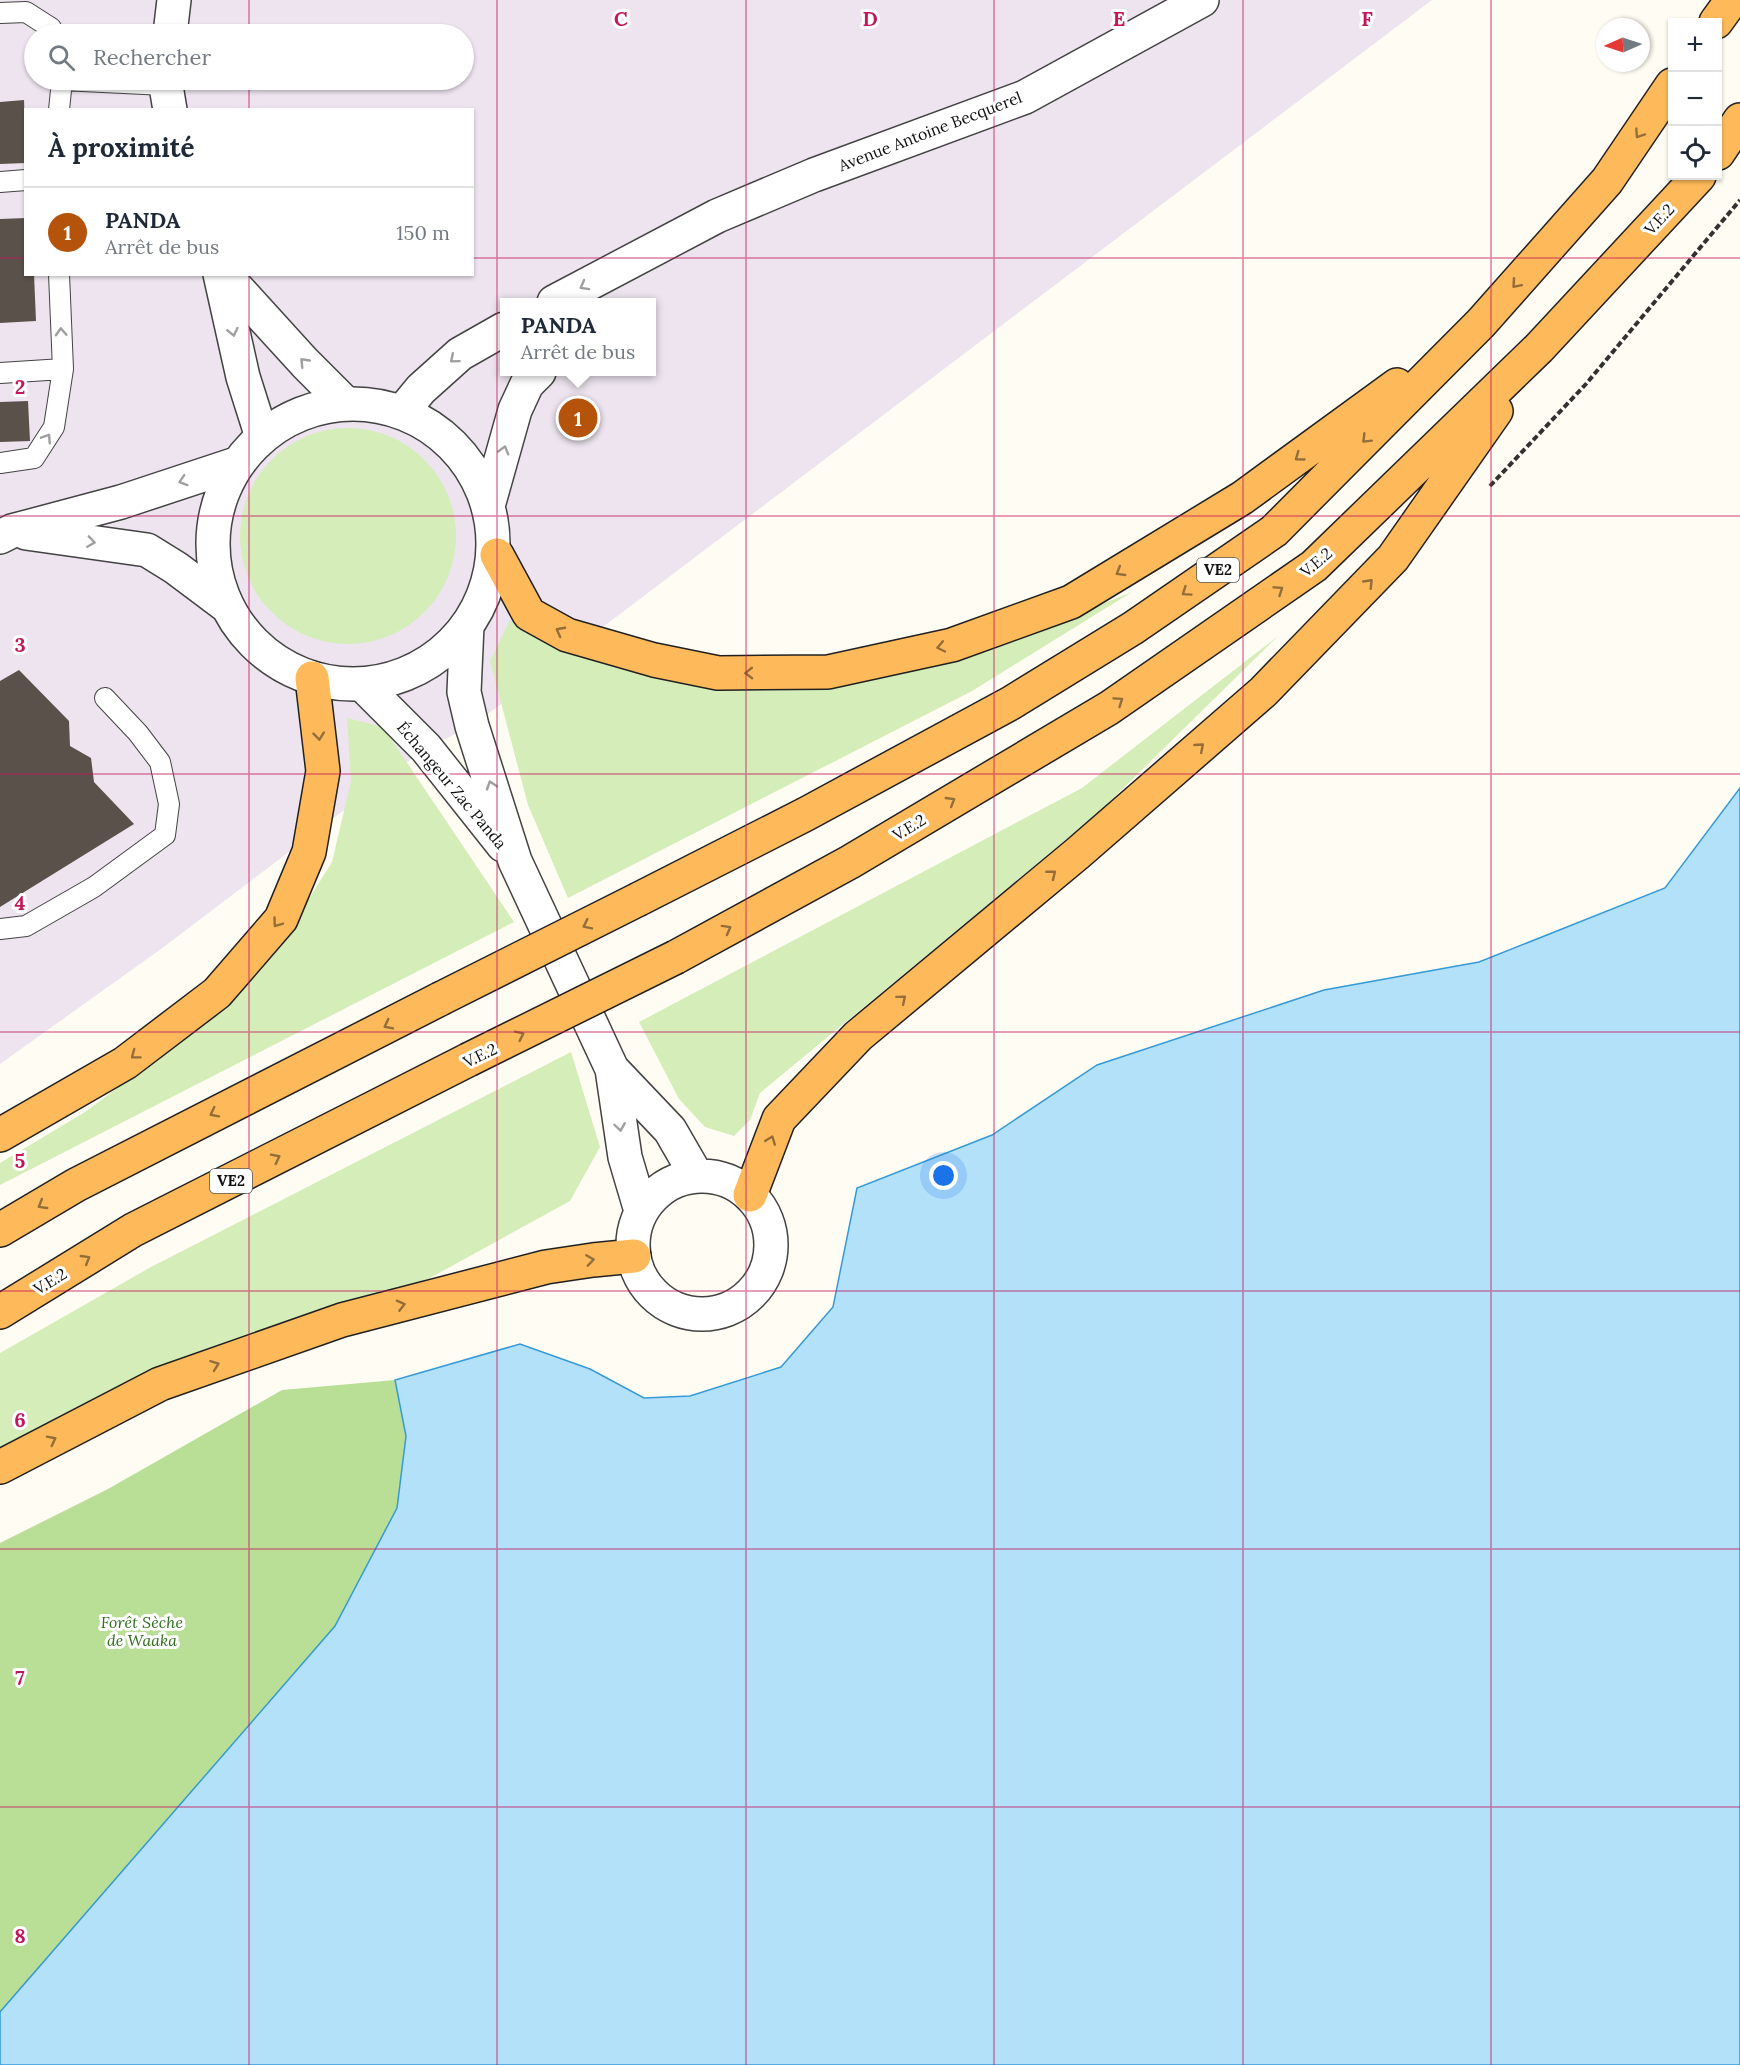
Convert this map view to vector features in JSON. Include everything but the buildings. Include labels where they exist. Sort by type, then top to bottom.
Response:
[{"type":"highway","points":[[1719,18],[1732,0]]},
{"type":"highway","name":"VE2","points":[[0,1230],[87,1179],[806,814],[1011,703],[1133,628],[1274,531],[1482,323],[1607,181],[1668,91]]},
{"type":"highway","points":[[1722,147],[1740,120]]},
{"type":"highway","name":"V.E.2","points":[[0,1312],[133,1230],[676,957],[849,862],[1109,708],[1314,566],[1539,348],[1695,180]]},
{"type":"highway","points":[[496,555],[530,614],[567,635],[654,660],[718,673],[828,672],[951,645],[1071,602],[1232,504],[1482,323]]},
{"type":"highway","points":[[750,1195],[779,1119],[858,1036],[1078,853],[1263,692],[1393,558],[1539,348]]},
{"type":"highway","points":[[0,1135],[125,1063],[217,993],[281,919],[309,852],[323,771],[312,678]]},
{"type":"highway","points":[[0,1467],[160,1384],[342,1320],[546,1267],[633,1256]]},
{"type":"street","points":[[171,24],[174,0]]},
{"type":"street","name":"Avenue Antoine Becquerel","points":[[563,298],[717,216],[813,175],[1025,97],[1202,0]]},
{"type":"street","name":"Avenue Antoine Becquerel","points":[[607,298],[652,249]]},
{"type":"street","points":[[222,276],[243,377],[262,437]]},
{"type":"street","points":[[224,276],[304,363],[345,403]]},
{"type":"street","points":[[402,412],[421,389],[460,354],[500,331]]},
{"type":"street","points":[[488,506],[515,410],[527,384],[535,376]]},
{"type":"street","points":[[345,403],[362,403],[402,412],[440,434],[469,466],[488,506],[496,555],[479,606],[467,625],[447,648],[421,667],[393,678],[363,684],[337,684],[312,678],[278,663],[256,645],[249,639],[228,607],[216,571],[213,534],[221,497],[239,463],[262,437],[289,418],[345,403]]},
{"type":"street","points":[[6,534],[121,502],[239,463]]},
{"type":"street","points":[[6,534],[147,550],[176,568],[228,607]]},
{"type":"street","name":"Échangeur Zac Panda","points":[[467,625],[464,692],[472,726],[515,861],[612,1069],[625,1156],[641,1211]]},
{"type":"street","name":"Échangeur Zac Panda","points":[[363,684],[426,748],[515,861]]},
{"type":"street","name":"Échangeur Zac Panda","points":[[612,1069],[670,1130],[696,1175]]},
{"type":"street","points":[[696,1175],[715,1177],[734,1183],[750,1195],[763,1214],[767,1226],[770,1237],[769,1260],[759,1282],[744,1300],[723,1311],[699,1314],[677,1310],[656,1298],[642,1279],[633,1256],[633,1233],[641,1211],[657,1192],[677,1180],[696,1175]]},
{"type":"lane","points":[[0,13],[26,12],[45,24]]},
{"type":"lane","points":[[59,108],[61,90]]},
{"type":"lane","points":[[0,182],[24,180]]},
{"type":"lane","points":[[0,463],[34,458],[54,427],[63,369],[58,276]]},
{"type":"lane","points":[[0,372],[63,369]]},
{"type":"lane","points":[[0,929],[26,926],[94,887],[165,835],[170,804],[160,762],[138,733],[105,698]]},
{"type":"shaded area","points":[[0,0],[1432,0],[472,726],[426,748],[161,949],[0,1064]]},
{"type":"green space","points":[[348,428],[379,433],[399,441],[424,460],[443,485],[451,505],[456,536],[451,567],[443,587],[424,612],[399,631],[379,639],[348,644],[317,639],[297,631],[272,612],[253,587],[245,567],[240,536],[245,505],[253,485],[272,460],[297,441],[317,433]]},
{"type":"green space","points":[[1132,592],[972,691],[568,898],[528,805],[490,661],[510,620],[599,663],[720,689],[851,683],[962,660]]},
{"type":"green space","points":[[1278,636],[1097,814],[760,1093],[750,1120],[734,1136],[705,1127],[679,1099],[639,1022],[1082,788]]},
{"type":"green space","points":[[347,718],[383,727],[514,922],[0,1185],[0,1163],[85,1112],[208,1021],[282,942],[332,862],[351,781]]},
{"type":"green space","points":[[571,1052],[600,1147],[570,1201],[430,1278],[157,1374],[0,1456],[0,1353],[151,1267]]},
{"type":"green space","name":"Forêt Sèche de Waaka","points":[[395,1380],[406,1436],[397,1508],[335,1626],[0,2012],[0,1543],[108,1489],[282,1390]]},
{"type":"water","points":[[1740,788],[1740,2065],[0,2065],[0,2012],[335,1626],[397,1508],[406,1436],[395,1380],[520,1344],[590,1369],[644,1398],[690,1396],[781,1367],[833,1307],[857,1188],[992,1135],[1097,1065],[1324,990],[1479,962],[1665,888]]},
{"type":"place","name":"PANDA","points":[[578,418]]}]
